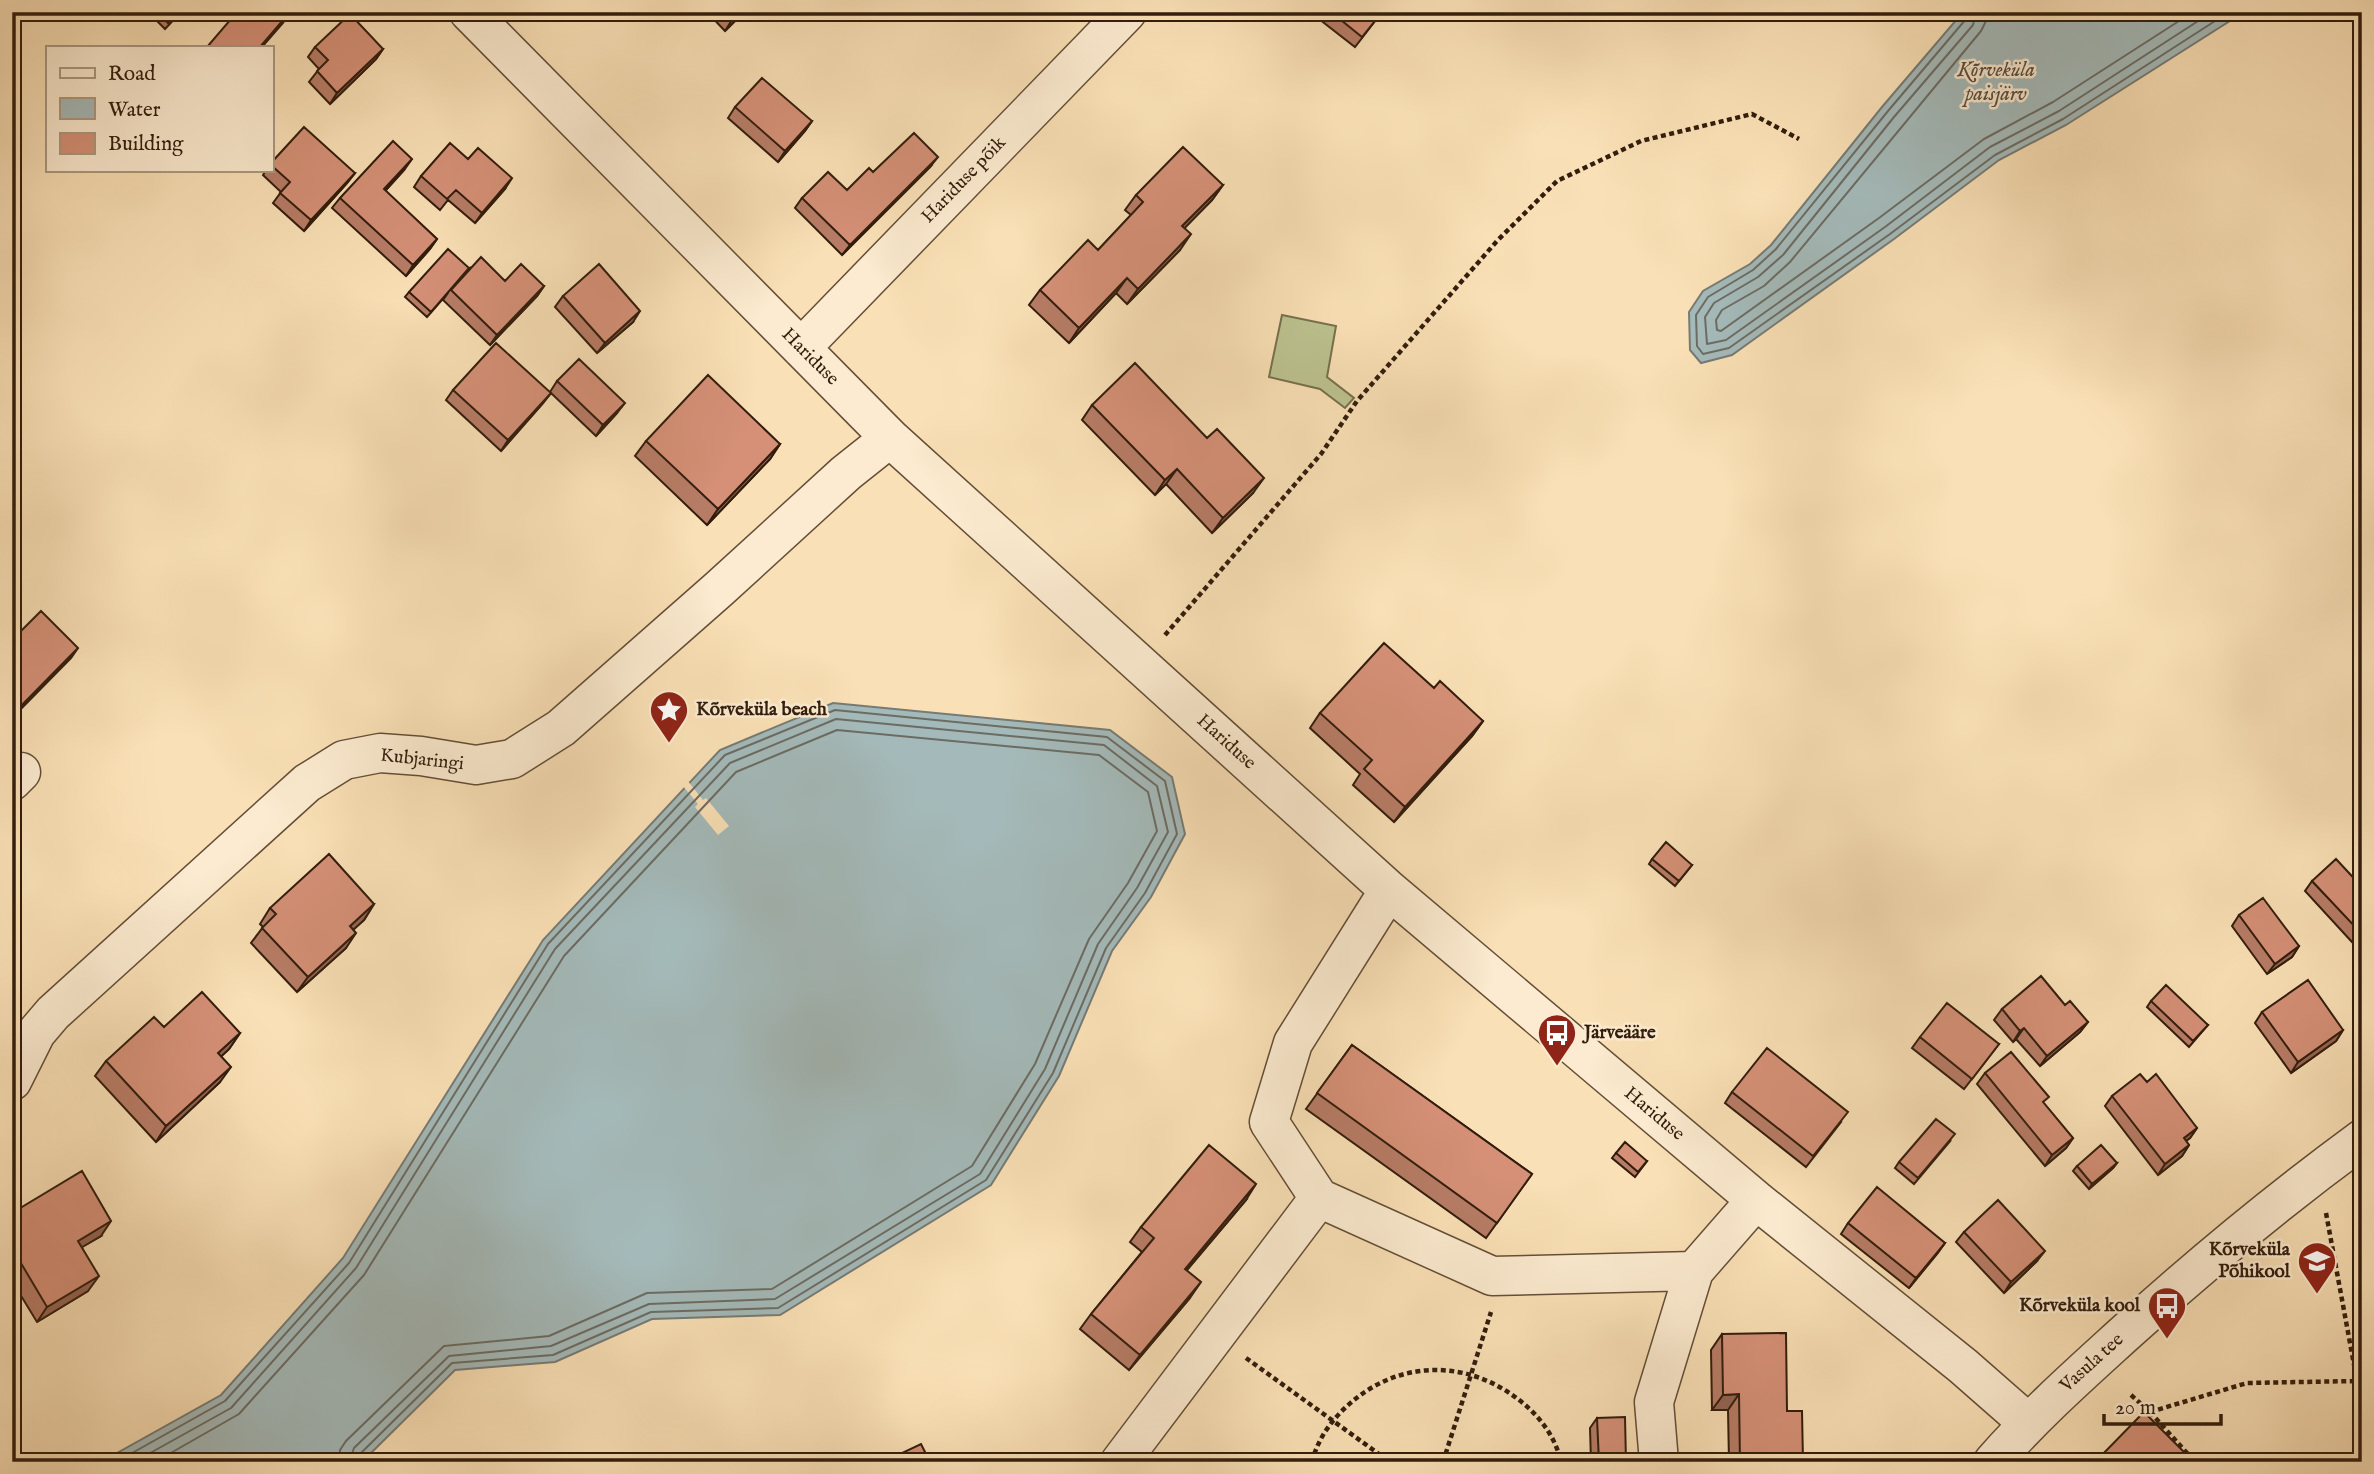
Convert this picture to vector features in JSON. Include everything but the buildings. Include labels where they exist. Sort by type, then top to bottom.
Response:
[{"type":"street","name":"Hariduse","points":[[469,12],[890,438],[1139,664],[1389,890],[1756,1200],[1963,1366],[2028,1423]]},
{"type":"street","name":"Hariduse põik","points":[[801,348],[1127,12]]},
{"type":"street","name":"Kubjaringi","points":[[12,1081],[36,1033],[53,1013],[307,783],[344,760],[380,753],[421,756],[476,765],[512,759],[561,728],[846,473],[890,438]]},
{"type":"street","points":[[1389,890],[1293,1043],[1269,1122],[1319,1198],[1492,1276],[1694,1271]]},
{"type":"street","name":"Vasula tee","points":[[1993,1462],[2028,1423],[2149,1311],[2246,1229],[2362,1140]]},
{"type":"street","points":[[1120,1462],[1319,1198]]},
{"type":"street","points":[[1658,1462],[1654,1402],[1694,1271],[1756,1200]]},
{"type":"path","points":[[1139,664],[1321,454],[1357,401],[1497,241],[1558,181],[1641,141],[1752,114],[1799,139]]},
{"type":"path","points":[[2325,1209],[2360,1379],[2362,1454],[2354,1462]]},
{"type":"path","points":[[1444,1462],[1502,1276]]},
{"type":"path","points":[[1215,1335],[1390,1462]]},
{"type":"path","points":[[1312,1462],[1314,1452],[1332,1420],[1360,1394],[1395,1376],[1434,1369],[1472,1374],[1508,1390],[1538,1416],[1558,1449],[1561,1462]]},
{"type":"path","points":[[2150,1412],[2246,1383],[2360,1379]]},
{"type":"path","points":[[2131,1395],[2195,1462]]},
{"type":"path","points":[[1944,1462],[1958,1449]]},
{"type":"green space","points":[[1282,315],[1336,326],[1327,377],[1354,398],[1345,408],[1320,389],[1269,377]]},
{"type":"water","name":"Kõrveküla paisjärv","points":[[1963,12],[2244,12],[2066,125],[1999,160],[1732,355],[1701,363],[1690,350],[1689,312],[1703,291],[1750,264],[1771,245]]},
{"type":"water","points":[[833,703],[1110,730],[1172,777],[1185,834],[1151,897],[1112,951],[1059,1076],[991,1185],[780,1315],[652,1319],[555,1362],[455,1370],[359,1462],[101,1462],[221,1395],[343,1258],[543,940],[720,750]]},
{"type":"pier","points":[[687,780],[729,826],[718,835],[695,807],[698,804],[682,785]]},
{"type":"place","name":"Kõrveküla beach","points":[[669,744]]},
{"type":"place","name":"Järveääre","points":[[1557,1067]]},
{"type":"place","name":"Kõrveküla Põhikool","points":[[2317,1295]]},
{"type":"place","name":"Kõrveküla kool","points":[[2167,1340]]}]
